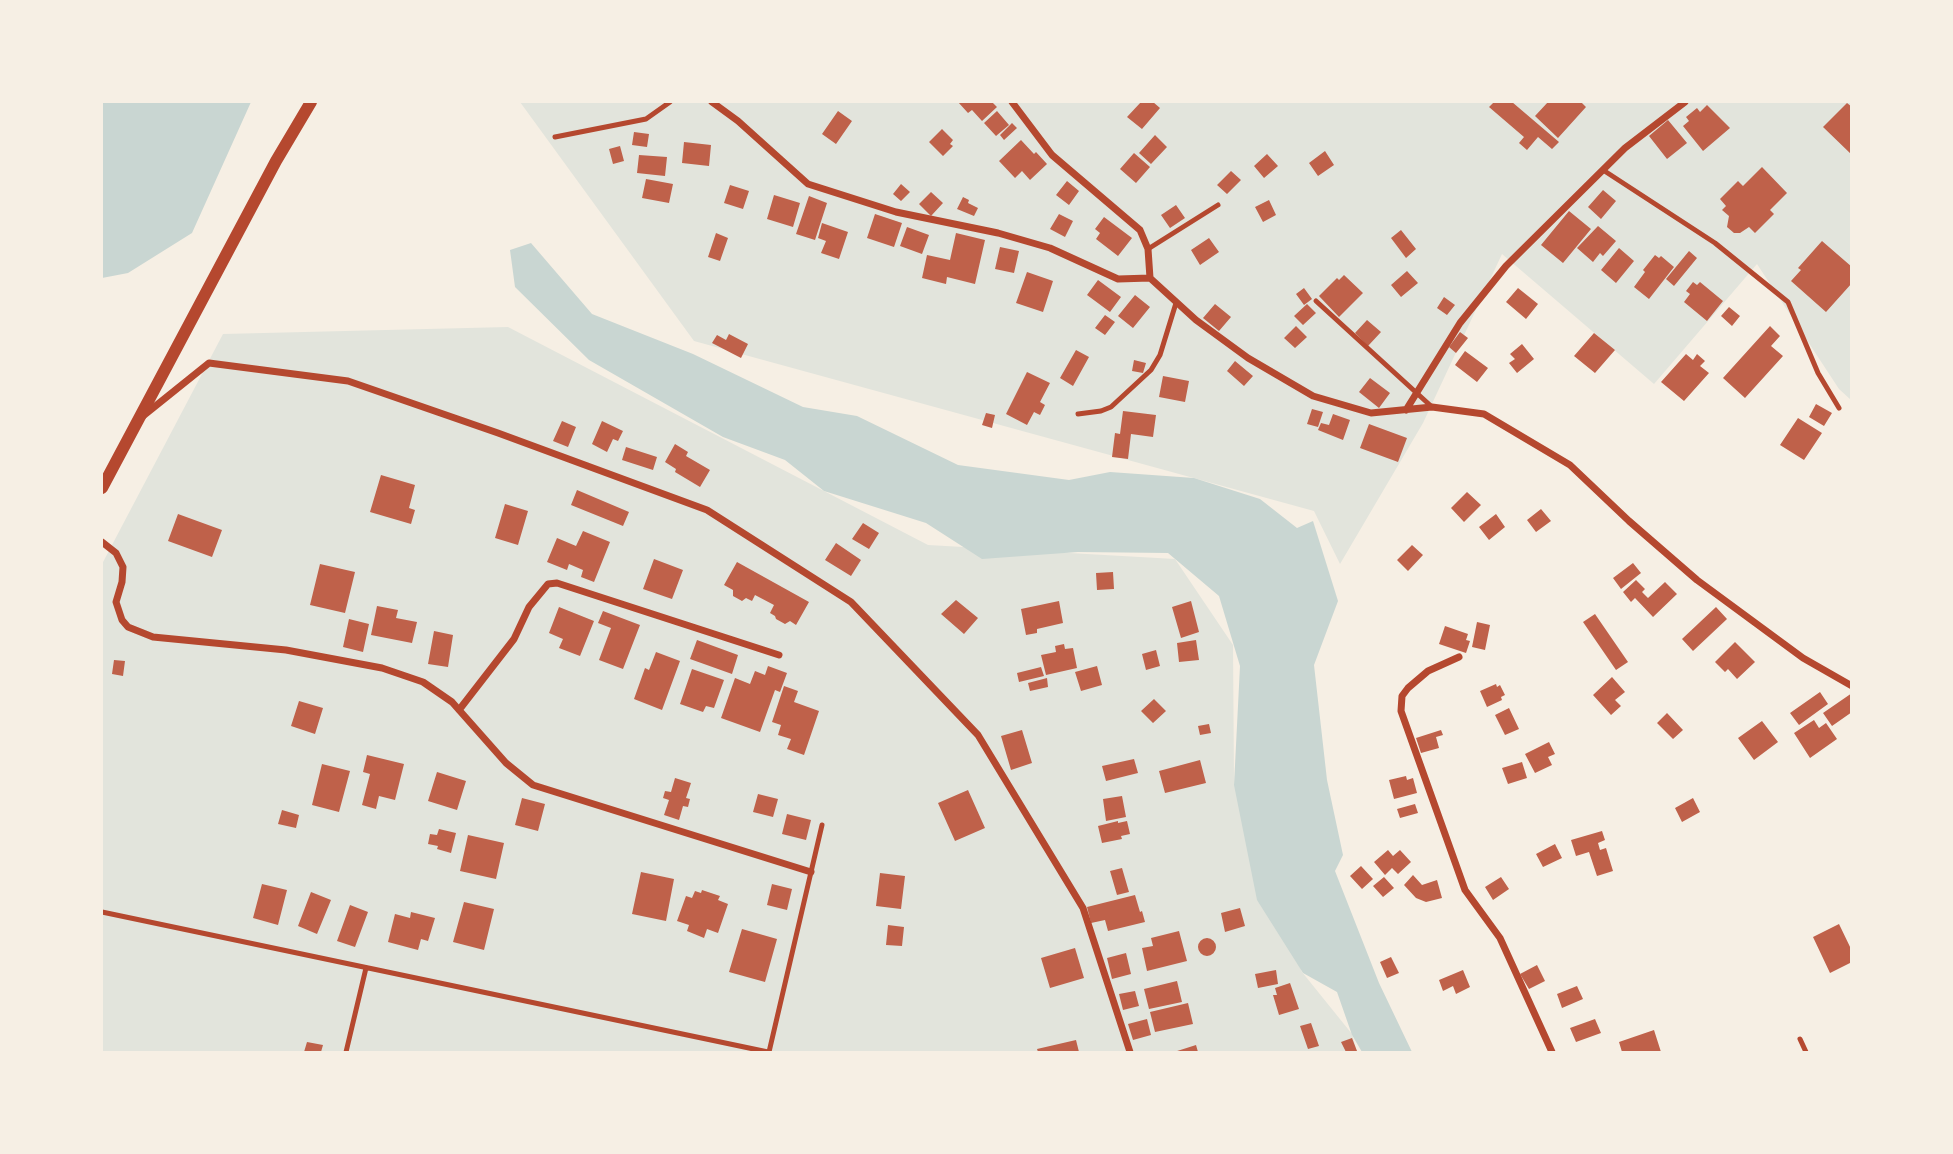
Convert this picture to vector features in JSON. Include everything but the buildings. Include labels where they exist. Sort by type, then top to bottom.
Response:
[{"type":"street","points":[[102,488],[276,161],[311,102]]},
{"type":"street","points":[[712,102],[738,121],[808,184],[896,212],[998,233],[1050,248],[1118,279],[1150,278]]},
{"type":"street","points":[[1012,102],[1052,155],[1140,230],[1148,249],[1150,278],[1176,303],[1248,359],[1313,396],[1371,413],[1432,407],[1484,414],[1570,465],[1697,580],[1803,658],[1852,686]]},
{"type":"street","points":[[1406,410],[1460,323],[1506,266],[1626,148],[1685,102]]},
{"type":"street","points":[[137,421],[209,363],[348,381],[707,510],[851,602],[978,735],[1083,908],[1130,1052]]},
{"type":"street","points":[[102,542],[111,549],[123,567],[116,602],[122,620],[128,627],[153,637],[286,650],[382,668],[423,682],[452,702],[506,763],[533,785],[811,872]]},
{"type":"street","points":[[459,710],[514,639],[529,607],[548,584],[557,583],[779,655]]},
{"type":"street","points":[[1459,657],[1428,671],[1408,688],[1402,696],[1401,711],[1465,890],[1500,938],[1552,1052]]},
{"type":"lane","points":[[555,137],[646,119],[670,102]]},
{"type":"lane","points":[[1603,170],[1715,243],[1788,302],[1818,373],[1839,408]]},
{"type":"lane","points":[[1148,249],[1218,205]]},
{"type":"lane","points":[[1315,301],[1432,407]]},
{"type":"lane","points":[[1078,414],[1111,407],[1151,370],[1160,355],[1176,303]]},
{"type":"lane","points":[[102,912],[769,1052],[822,825]]},
{"type":"lane","points":[[346,1052],[366,968]]},
{"type":"lane","points":[[1800,1039],[1807,1052]]},
{"type":"shaded area","points":[[102,102],[251,102],[192,233],[128,273],[102,278]]},
{"type":"shaded area","points":[[520,102],[1851,102],[1851,400],[1839,389],[1757,264],[1654,384],[1502,254],[1423,423],[1340,564],[1314,511],[694,341]]},
{"type":"shaded area","points":[[531,243],[592,314],[693,354],[803,407],[857,416],[958,465],[1069,480],[1110,472],[1194,478],[1260,499],[1297,528],[1313,521],[1338,601],[1314,665],[1327,780],[1343,855],[1335,871],[1379,983],[1412,1052],[1362,1052],[1352,1035],[1337,992],[1303,973],[1257,900],[1234,785],[1240,666],[1219,596],[1168,553],[1078,552],[982,559],[926,523],[824,491],[785,460],[723,437],[589,360],[515,287],[510,250]]},
{"type":"shaded area","points":[[508,327],[928,545],[1175,559],[1233,645],[1234,782],[1302,972],[1352,1034],[1357,1052],[102,1052],[102,564],[223,334]]}]
